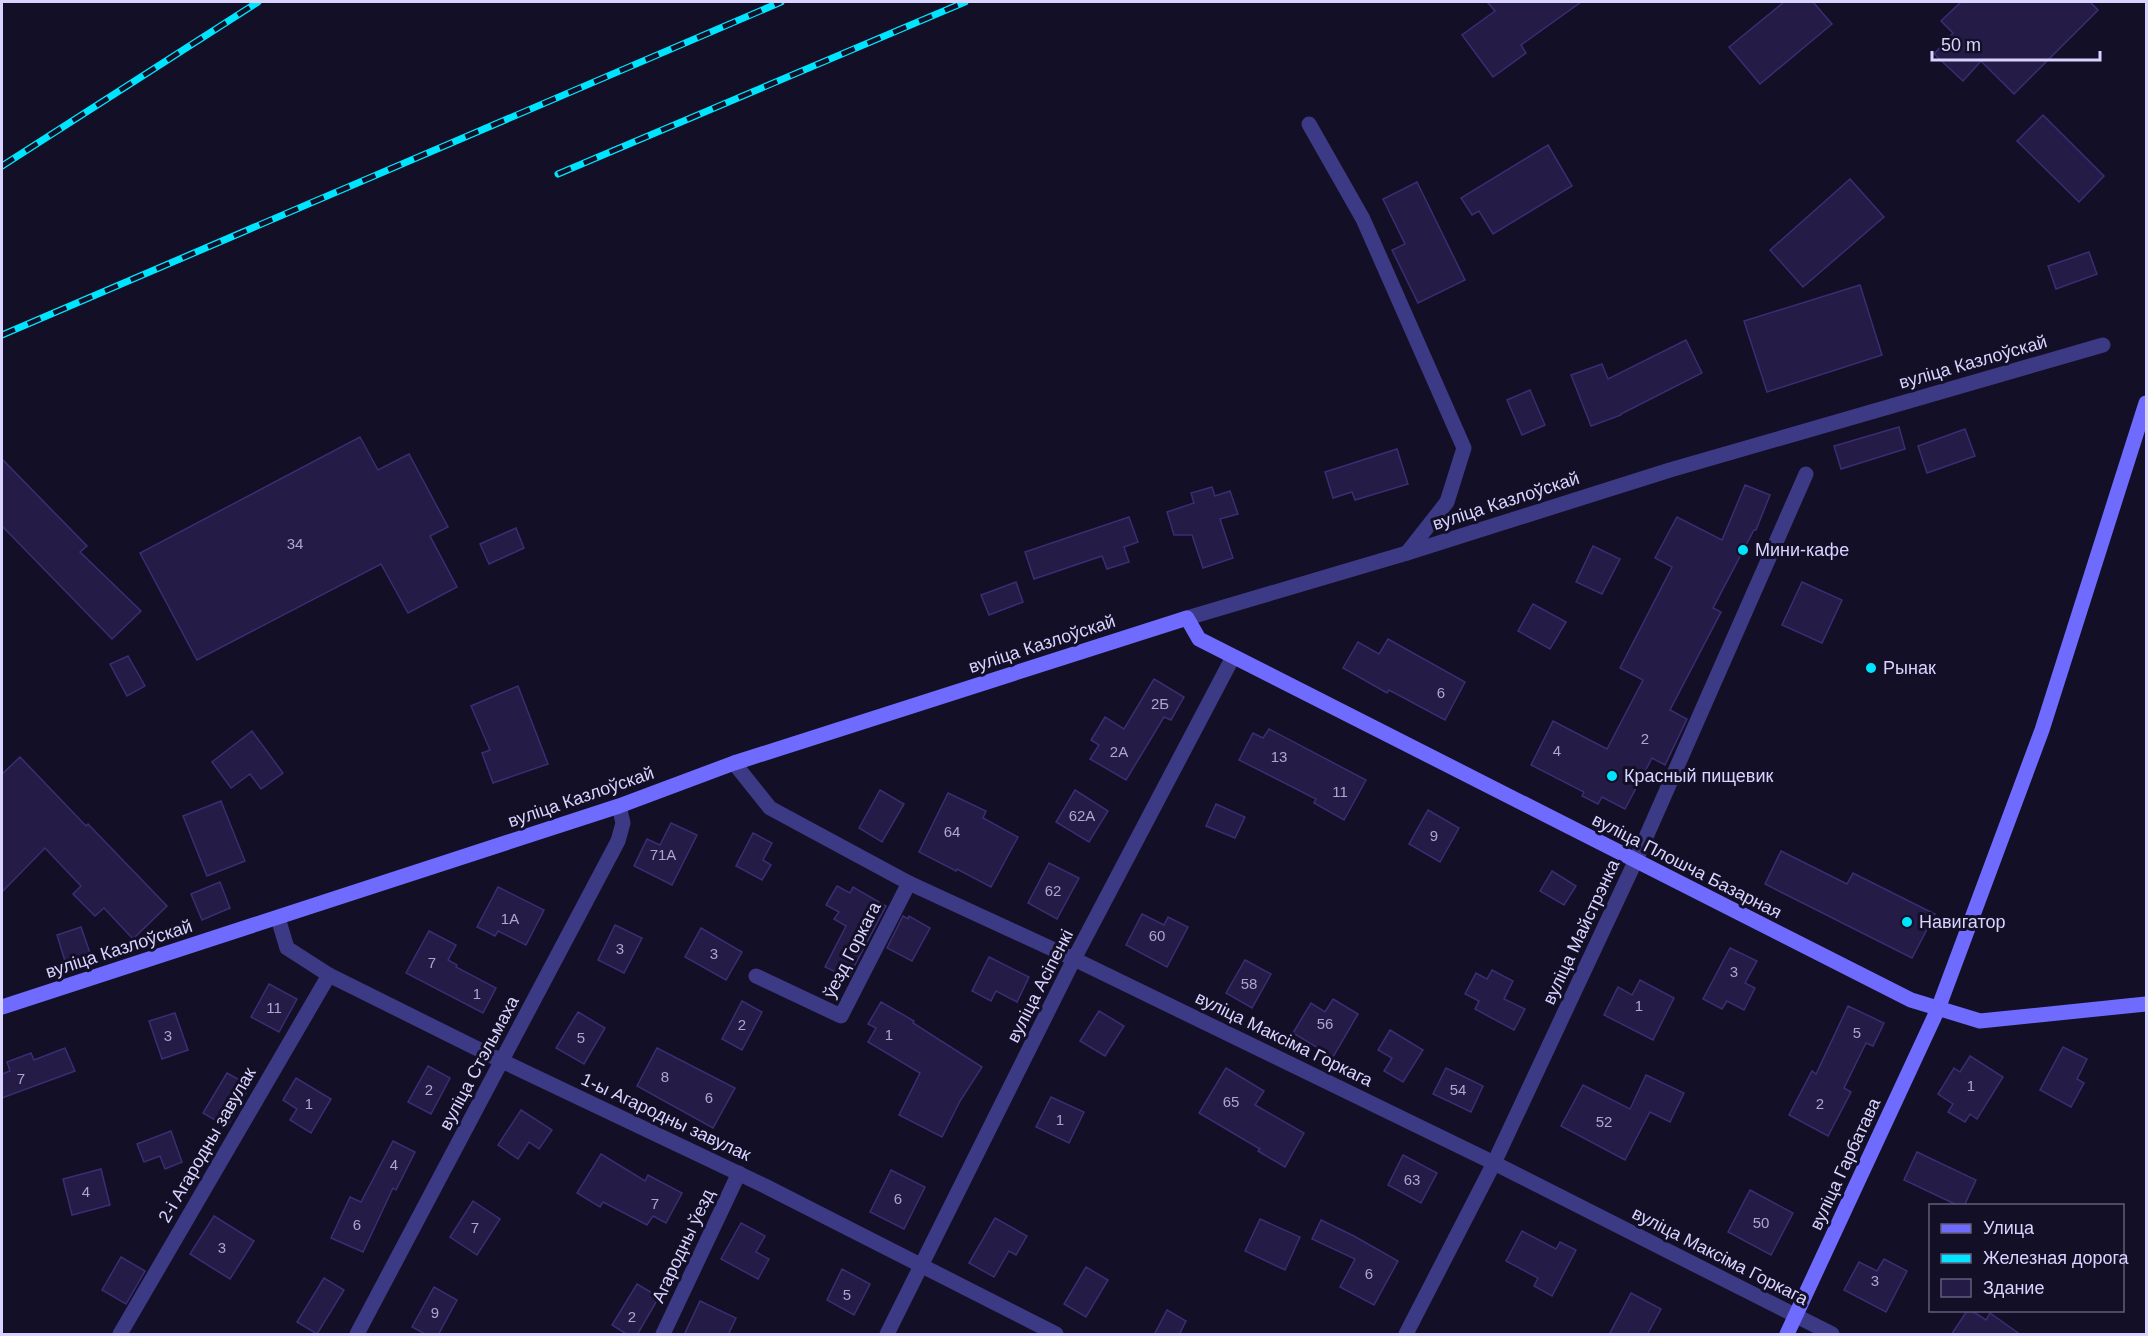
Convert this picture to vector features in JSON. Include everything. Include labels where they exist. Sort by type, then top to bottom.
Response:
[{"type":"street","points":[[1309,124],[1363,219],[1464,448],[1447,502],[1407,553]]},
{"type":"street","name":"вуліца Казлоўскай","points":[[2,1007],[619,806],[734,763],[1187,618],[1407,553],[1670,470],[2103,345]]},
{"type":"street","name":"вуліца Гарбатава","points":[[1787,1335],[1938,1010],[2042,730],[2146,403]]},
{"type":"street","name":"вуліца Майстрэнка","points":[[1406,1335],[1494,1163],[1635,862],[1806,474]]},
{"type":"street","name":"вуліца Плошча Базарная","points":[[1187,618],[1199,639],[1233,657],[1911,1000],[1980,1021],[2146,1004]]},
{"type":"street","name":"вуліца Асіпенкі","points":[[887,1335],[1074,959],[1233,657]]},
{"type":"street","name":"вуліца Максіма Горкага","points":[[734,763],[770,807],[909,883],[1074,959],[1494,1163],[1832,1335]]},
{"type":"street","name":"вуліца Стэльмаха","points":[[357,1335],[618,841],[623,823],[619,806]]},
{"type":"street","name":"ўезд Горкага","points":[[756,976],[841,1016],[909,883]]},
{"type":"street","name":"1-ы Агародны завулак","points":[[278,918],[287,948],[329,975],[502,1061],[739,1173],[1056,1335]]},
{"type":"street","name":"2-і Агародны завулак","points":[[120,1335],[329,975]]},
{"type":"street","name":"Агародны ўезд","points":[[663,1335],[739,1173]]},
{"type":"building","points":[[1487,2],[1581,2],[1521,45],[1526,53],[1493,77],[1462,35],[1495,11]]},
{"type":"building","points":[[1784,2],[1813,2],[1832,24],[1760,84],[1729,47]]},
{"type":"building","points":[[1961,2],[2090,2],[2098,10],[2014,94],[1981,61],[1963,81],[1934,54],[1953,33],[1941,21]]},
{"type":"building","points":[[2043,115],[2104,176],[2079,202],[2017,141]]},
{"type":"building","points":[[1548,145],[1572,186],[1493,234],[1479,211],[1472,215],[1461,198]]},
{"type":"building","points":[[1850,179],[1884,217],[1803,287],[1770,250]]},
{"type":"building","points":[[1417,182],[1465,280],[1418,303],[1392,250],[1405,244],[1383,199]]},
{"type":"building","points":[[2089,252],[2097,274],[2056,289],[2048,266]]},
{"type":"building","points":[[1860,285],[1882,355],[1767,392],[1744,321]]},
{"type":"building","points":[[1686,340],[1702,373],[1621,415],[1591,426],[1571,375],[1602,364],[1608,379]]},
{"type":"building","points":[[1530,390],[1545,425],[1522,435],[1507,400]]},
{"type":"building","points":[[1899,427],[1905,449],[1841,469],[1834,446]]},
{"type":"building","points":[[1965,429],[1975,456],[1927,473],[1918,446]]},
{"type":"building","points":[[360,437],[378,470],[409,454],[448,527],[430,536],[457,587],[408,613],[381,564],[197,660],[140,553]]},
{"type":"building","points":[[1397,449],[1408,484],[1355,500],[1352,492],[1333,498],[1325,472]]},
{"type":"building","points":[[2,459],[87,546],[80,552],[141,611],[112,639],[2,526]]},
{"type":"building","points":[[1745,485],[1770,495],[1756,530],[1713,608],[1721,612],[1670,710],[1687,719],[1665,765],[1652,758],[1625,809],[1602,797],[1598,804],[1582,796],[1584,792],[1531,765],[1553,721],[1607,749],[1643,680],[1620,668],[1672,567],[1655,558],[1677,517],[1722,540]]},
{"type":"building","points":[[1212,487],[1215,496],[1230,491],[1238,514],[1220,519],[1233,558],[1203,568],[1192,535],[1174,535],[1167,512],[1194,503],[1191,493]]},
{"type":"building","points":[[1129,517],[1138,542],[1124,547],[1129,562],[1107,569],[1102,556],[1034,579],[1025,552]]},
{"type":"building","points":[[516,528],[524,548],[489,564],[480,544]]},
{"type":"building","points":[[1593,546],[1620,559],[1602,594],[1576,582]]},
{"type":"building","points":[[1016,582],[1023,602],[989,615],[981,595]]},
{"type":"building","points":[[1802,582],[1842,600],[1822,643],[1782,625]]},
{"type":"building","points":[[1533,604],[1566,622],[1550,649],[1518,631]]},
{"type":"building","points":[[1388,639],[1465,682],[1445,720],[1389,690],[1387,693],[1343,668],[1358,642],[1379,654]]},
{"type":"building","points":[[128,656],[145,686],[127,696],[110,664]]},
{"type":"building","points":[[1154,679],[1184,697],[1171,720],[1164,717],[1126,780],[1090,759],[1099,745],[1091,740],[1105,717],[1124,729]]},
{"type":"building","points":[[518,686],[548,764],[493,783],[482,753],[490,750],[471,706]]},
{"type":"building","points":[[1269,729],[1366,780],[1344,820],[1314,803],[1316,799],[1239,760],[1253,733],[1263,738]]},
{"type":"building","points":[[252,731],[283,773],[261,789],[250,774],[231,788],[212,762]]},
{"type":"building","points":[[20,757],[167,906],[133,939],[104,908],[95,916],[73,894],[81,886],[45,848],[2,892],[2,774]]},
{"type":"building","points":[[880,790],[904,804],[882,842],[859,828]]},
{"type":"building","points":[[1075,790],[1108,811],[1089,842],[1056,822]]},
{"type":"building","points":[[948,793],[986,811],[983,818],[1018,837],[991,887],[919,852]]},
{"type":"building","points":[[221,801],[245,861],[207,876],[183,816]]},
{"type":"building","points":[[1216,804],[1245,817],[1235,838],[1206,826]]},
{"type":"building","points":[[1428,810],[1459,828],[1440,862],[1409,844]]},
{"type":"building","points":[[671,823],[697,835],[672,885],[634,866],[647,839],[660,845]]},
{"type":"building","points":[[753,833],[772,843],[763,860],[771,865],[762,880],[736,866]]},
{"type":"building","points":[[1781,851],[1847,884],[1853,873],[1935,914],[1912,958],[1765,884]]},
{"type":"building","points":[[1049,863],[1079,878],[1057,919],[1028,903]]},
{"type":"building","points":[[1552,871],[1576,886],[1564,905],[1540,891]]},
{"type":"building","points":[[220,882],[230,908],[202,920],[191,894]]},
{"type":"building","points":[[837,886],[850,893],[853,887],[886,906],[848,978],[825,967],[846,926],[834,919],[839,912],[826,905]]},
{"type":"building","points":[[498,887],[544,910],[526,945],[498,931],[495,936],[477,927]]},
{"type":"building","points":[[1142,914],[1164,925],[1168,917],[1188,927],[1167,967],[1126,945]]},
{"type":"building","points":[[903,916],[908,919],[909,916],[930,928],[912,961],[887,948]]},
{"type":"building","points":[[615,925],[642,938],[624,973],[598,960]]},
{"type":"building","points":[[81,927],[90,953],[65,961],[57,935]]},
{"type":"building","points":[[701,928],[742,952],[726,980],[685,957]]},
{"type":"building","points":[[429,931],[456,945],[448,960],[457,965],[456,967],[496,988],[483,1013],[406,973]]},
{"type":"building","points":[[1730,948],[1757,961],[1745,983],[1755,988],[1744,1010],[1727,1001],[1722,1009],[1703,999]]},
{"type":"building","points":[[989,957],[1029,977],[1017,1002],[996,991],[991,1001],[972,991]]},
{"type":"building","points":[[1245,960],[1271,974],[1252,1008],[1226,993]]},
{"type":"building","points":[[1492,970],[1513,981],[1504,999],[1525,1009],[1514,1030],[1475,1009],[1479,1001],[1465,994],[1476,973],[1487,979]]},
{"type":"building","points":[[1640,980],[1674,998],[1653,1040],[1604,1015],[1618,987],[1632,995]]},
{"type":"building","points":[[269,984],[297,999],[279,1032],[251,1017]]},
{"type":"building","points":[[1333,999],[1358,1014],[1333,1057],[1293,1033],[1311,1003],[1325,1012]]},
{"type":"building","points":[[742,1001],[762,1012],[742,1050],[722,1039]]},
{"type":"building","points":[[881,1002],[914,1021],[913,1023],[982,1067],[960,1101],[942,1137],[899,1115],[920,1073],[868,1042],[876,1028],[868,1024]]},
{"type":"building","points":[[1848,1006],[1884,1023],[1873,1046],[1866,1043],[1844,1088],[1851,1092],[1828,1136],[1789,1115],[1812,1071],[1816,1074]]},
{"type":"building","points":[[1099,1011],[1124,1026],[1105,1056],[1080,1041]]},
{"type":"building","points":[[578,1012],[605,1028],[584,1064],[556,1048]]},
{"type":"building","points":[[175,1013],[188,1050],[162,1059],[149,1021]]},
{"type":"building","points":[[1390,1030],[1423,1050],[1403,1082],[1384,1071],[1392,1058],[1378,1050]]},
{"type":"building","points":[[2063,1047],[2087,1059],[2077,1079],[2084,1083],[2071,1107],[2040,1090]]},
{"type":"building","points":[[65,1048],[75,1071],[2,1098],[2,1074],[10,1071],[7,1062],[31,1053],[34,1060]]},
{"type":"building","points":[[657,1048],[735,1088],[713,1128],[637,1086]]},
{"type":"building","points":[[1970,1056],[2003,1077],[1977,1119],[1970,1114],[1965,1122],[1948,1112],[1953,1104],[1938,1094],[1954,1068],[1960,1072]]},
{"type":"building","points":[[428,1066],[450,1078],[431,1114],[408,1102]]},
{"type":"building","points":[[1226,1068],[1264,1091],[1255,1105],[1304,1133],[1285,1167],[1258,1151],[1260,1149],[1199,1113]]},
{"type":"building","points":[[1446,1068],[1483,1086],[1471,1112],[1433,1094]]},
{"type":"building","points":[[227,1073],[250,1086],[227,1127],[203,1113]]},
{"type":"building","points":[[1646,1075],[1684,1093],[1670,1122],[1650,1112],[1625,1160],[1561,1126],[1583,1085],[1630,1109]]},
{"type":"building","points":[[296,1078],[331,1099],[311,1133],[290,1120],[297,1109],[283,1100]]},
{"type":"building","points":[[1051,1097],[1084,1112],[1069,1143],[1036,1127]]},
{"type":"building","points":[[521,1110],[552,1130],[539,1149],[529,1142],[518,1159],[498,1145]]},
{"type":"building","points":[[171,1131],[182,1162],[165,1169],[160,1156],[144,1162],[137,1144]]},
{"type":"building","points":[[393,1141],[415,1152],[396,1190],[393,1188],[363,1252],[331,1238],[350,1197],[361,1202]]},
{"type":"building","points":[[1917,1152],[1976,1180],[1965,1204],[1955,1204],[1904,1180]]},
{"type":"building","points":[[601,1154],[645,1181],[648,1175],[682,1193],[666,1223],[653,1216],[647,1225],[603,1202],[600,1207],[577,1193]]},
{"type":"building","points":[[1403,1155],[1437,1173],[1421,1203],[1388,1185]]},
{"type":"building","points":[[101,1169],[110,1205],[72,1215],[63,1179]]},
{"type":"building","points":[[891,1170],[925,1187],[904,1229],[870,1212]]},
{"type":"building","points":[[1750,1190],[1793,1213],[1771,1255],[1728,1232]]},
{"type":"building","points":[[473,1201],[500,1219],[477,1255],[450,1237]]},
{"type":"building","points":[[214,1216],[254,1241],[230,1279],[190,1254]]},
{"type":"building","points":[[995,1218],[1027,1236],[1016,1255],[1009,1251],[994,1277],[969,1263]]},
{"type":"building","points":[[1260,1219],[1300,1237],[1285,1270],[1245,1251]]},
{"type":"building","points":[[1321,1220],[1398,1261],[1374,1305],[1340,1287],[1355,1259],[1312,1239]]},
{"type":"building","points":[[741,1223],[765,1236],[756,1252],[769,1259],[758,1279],[721,1259]]},
{"type":"building","points":[[1522,1231],[1556,1249],[1560,1242],[1576,1250],[1552,1296],[1534,1286],[1538,1278],[1506,1261]]},
{"type":"building","points":[[121,1257],[145,1271],[126,1304],[102,1290]]},
{"type":"building","points":[[1884,1259],[1907,1271],[1886,1312],[1844,1290],[1859,1262],[1877,1271]]},
{"type":"building","points":[[1086,1267],[1108,1280],[1086,1317],[1064,1304]]},
{"type":"building","points":[[842,1269],[870,1284],[854,1315],[827,1300]]},
{"type":"building","points":[[324,1278],[344,1290],[317,1334],[297,1322]]},
{"type":"building","points":[[637,1284],[659,1297],[637,1335],[628,1335],[612,1325]]},
{"type":"building","points":[[434,1287],[457,1300],[438,1335],[427,1335],[412,1327]]},
{"type":"building","points":[[1631,1293],[1661,1309],[1647,1335],[1609,1335]]},
{"type":"building","points":[[700,1301],[736,1318],[728,1335],[684,1335]]},
{"type":"building","points":[[1167,1310],[1186,1321],[1179,1335],[1154,1335]]},
{"type":"building","points":[[1966,1312],[1974,1312],[1986,1320],[1990,1313],[2021,1335],[1951,1335]]},
{"type":"railway","points":[[2,166],[258,2]]},
{"type":"railway","points":[[2,335],[781,2]]},
{"type":"railway","points":[[558,174],[965,2]]},
{"type":"place","name":"Мини-кафе","points":[[1743,550]]},
{"type":"place","name":"Рынак","points":[[1871,668]]},
{"type":"place","name":"Красный пищевик","points":[[1612,776]]},
{"type":"place","name":"Навигатор","points":[[1907,922]]}]
